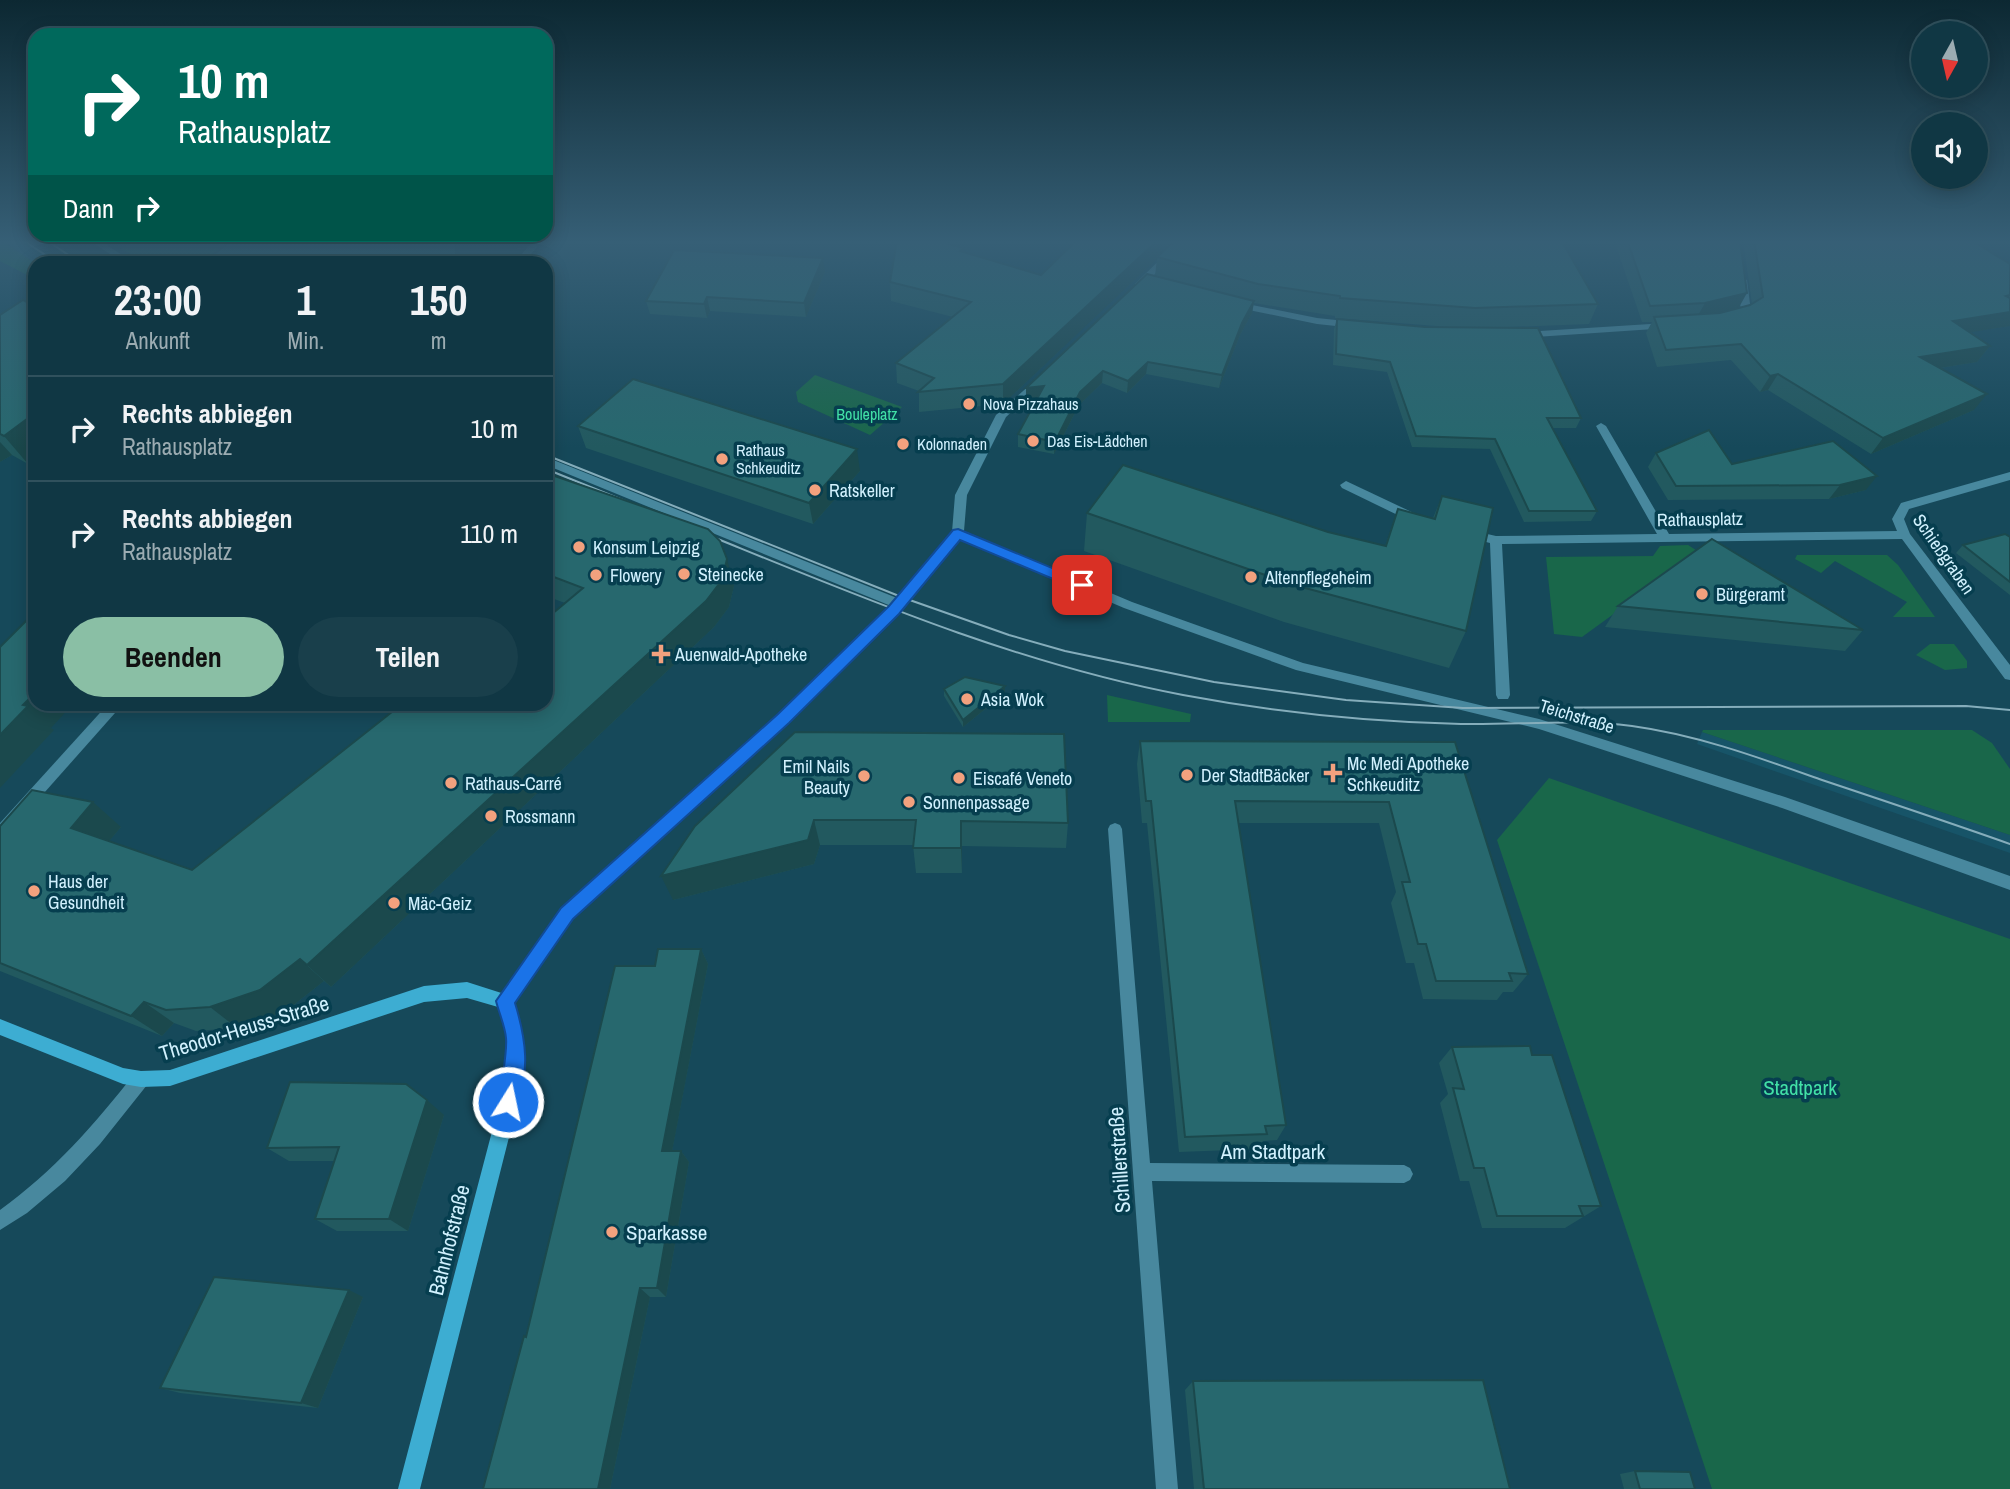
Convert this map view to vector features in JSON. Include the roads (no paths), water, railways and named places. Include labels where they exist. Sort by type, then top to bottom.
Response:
[{"type":"street","points":[[1264,309],[1318,321],[1373,326]]},
{"type":"street","points":[[1726,322],[1746,312],[1746,309]]},
{"type":"street","points":[[1510,335],[1671,326]]},
{"type":"street","points":[[505,1001],[567,914],[783,718],[898,604],[958,533],[961,495],[1001,415],[1051,368]]},
{"type":"street","points":[[1601,426],[1665,538]]},
{"type":"street","points":[[553,464],[898,604]]},
{"type":"street","name":"Schießgraben","points":[[2010,476],[1905,506],[1898,519],[1905,536],[2010,675]]},
{"type":"street","points":[[1346,485],[1419,521],[1432,524]]},
{"type":"street","name":"Rathausplatz","points":[[1457,531],[1496,540],[1905,536]]},
{"type":"street","name":"Teichstraße","points":[[958,533],[1128,605],[1301,667],[1539,724],[1785,803],[2010,883]]},
{"type":"street","points":[[1496,540],[1503,695]]},
{"type":"street","points":[[0,833],[110,711]]},
{"type":"street","name":"Schillerstraße","points":[[1115,829],[1167,1489]]},
{"type":"street","name":"Theodor-Heuss-Straße","points":[[0,1027],[123,1076],[141,1079],[170,1078],[424,994],[467,990],[505,1001]]},
{"type":"street","name":"Bahnhofstraße","points":[[409,1489],[514,1082],[516,1038],[505,1001]]},
{"type":"street","points":[[0,1221],[28,1203],[104,1129],[141,1079]]},
{"type":"street","name":"Am Stadtpark","points":[[1142,1172],[1404,1174]]},
{"type":"tram line","points":[[553,458],[904,598],[1009,635],[1065,651],[1214,682],[1346,700],[1463,708],[1966,706],[2010,710]]},
{"type":"tram line","points":[[553,472],[640,507]]},
{"type":"tram line","points":[[698,531],[936,625],[1058,665],[1120,681],[1217,701],[1356,718],[1461,724],[1589,723],[1657,730],[1752,756],[2010,844]]},
{"type":"place","name":"Nova Pizzahaus","points":[[969,404]]},
{"type":"place","name":"Das Eis-Lädchen","points":[[1033,441]]},
{"type":"place","name":"Kolonnaden","points":[[903,444]]},
{"type":"place","name":"Rathaus Schkeuditz","points":[[722,459]]},
{"type":"place","name":"Ratskeller","points":[[815,490]]},
{"type":"place","name":"Konsum Leipzig","points":[[579,547]]},
{"type":"place","name":"Steinecke","points":[[684,574]]},
{"type":"place","name":"Flowery","points":[[596,575]]},
{"type":"place","name":"Altenpflegeheim","points":[[1251,577]]},
{"type":"place","name":"Bürgeramt","points":[[1702,594]]},
{"type":"place","name":"Auenwald-Apotheke","points":[[661,654]]},
{"type":"place","name":"Asia Wok","points":[[967,699]]},
{"type":"place","name":"Mc Medi Apotheke Schkeuditz","points":[[1333,773]]},
{"type":"place","name":"Der StadtBäcker","points":[[1187,775]]},
{"type":"place","name":"Emil Nails Beauty","points":[[864,776]]},
{"type":"place","name":"Eiscafé Veneto","points":[[959,778]]},
{"type":"place","name":"Rathaus-Carré","points":[[451,783]]},
{"type":"place","name":"Sonnenpassage","points":[[909,802]]},
{"type":"place","name":"Rossmann","points":[[491,816]]},
{"type":"place","name":"Haus der Gesundheit","points":[[34,891]]},
{"type":"place","name":"Mäc-Geiz","points":[[394,903]]},
{"type":"place","name":"Sparkasse","points":[[612,1232]]},
{"type":"park label","name":"Bouleplatz","points":[[867,414]]},
{"type":"park label","name":"Stadtpark","points":[[1800,1087]]}]
